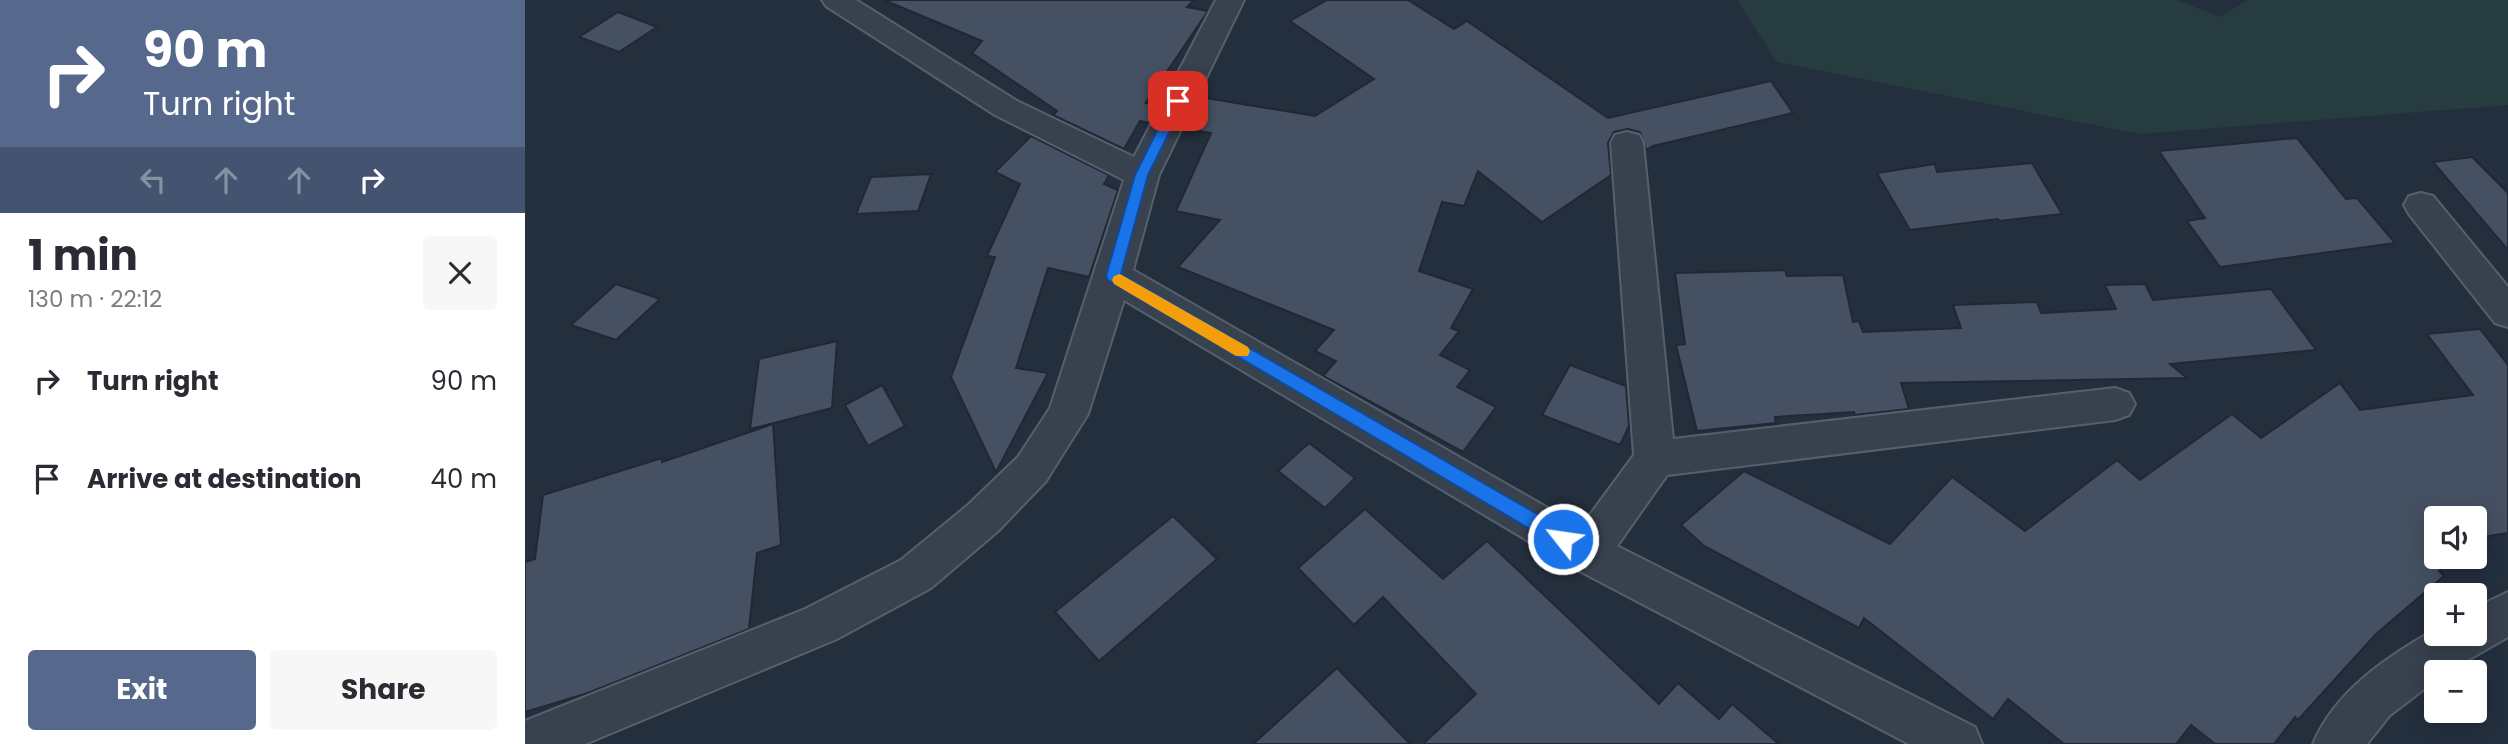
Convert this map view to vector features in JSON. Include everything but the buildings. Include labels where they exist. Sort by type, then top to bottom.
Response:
[{"type":"street","points":[[836,0],[1006,108],[1142,175]]},
{"type":"street","points":[[527,744],[821,624],[916,574],[983,518],[1032,469],[1068,414],[1113,276],[1142,175],[1230,0]]},
{"type":"street","points":[[1587,553],[1655,458],[1627,143]]},
{"type":"street","points":[[2421,205],[2508,313]]},
{"type":"street","points":[[1113,276],[1587,553],[1958,744]]},
{"type":"street","points":[[1655,458],[2067,412],[2116,404]]},
{"type":"street","points":[[2487,624],[2508,613]]},
{"type":"street","points":[[2337,744],[2372,700],[2428,658],[2449,646]]},
{"type":"green space","points":[[1737,0],[2176,0],[2221,17],[2247,0],[2508,0],[2508,105],[2139,134],[1777,62]]},
{"type":"slow traffic","points":[[1120,280],[1242,351]]},
{"type":"route","points":[[1178,101],[1142,175],[1113,276],[1563,539]]}]
